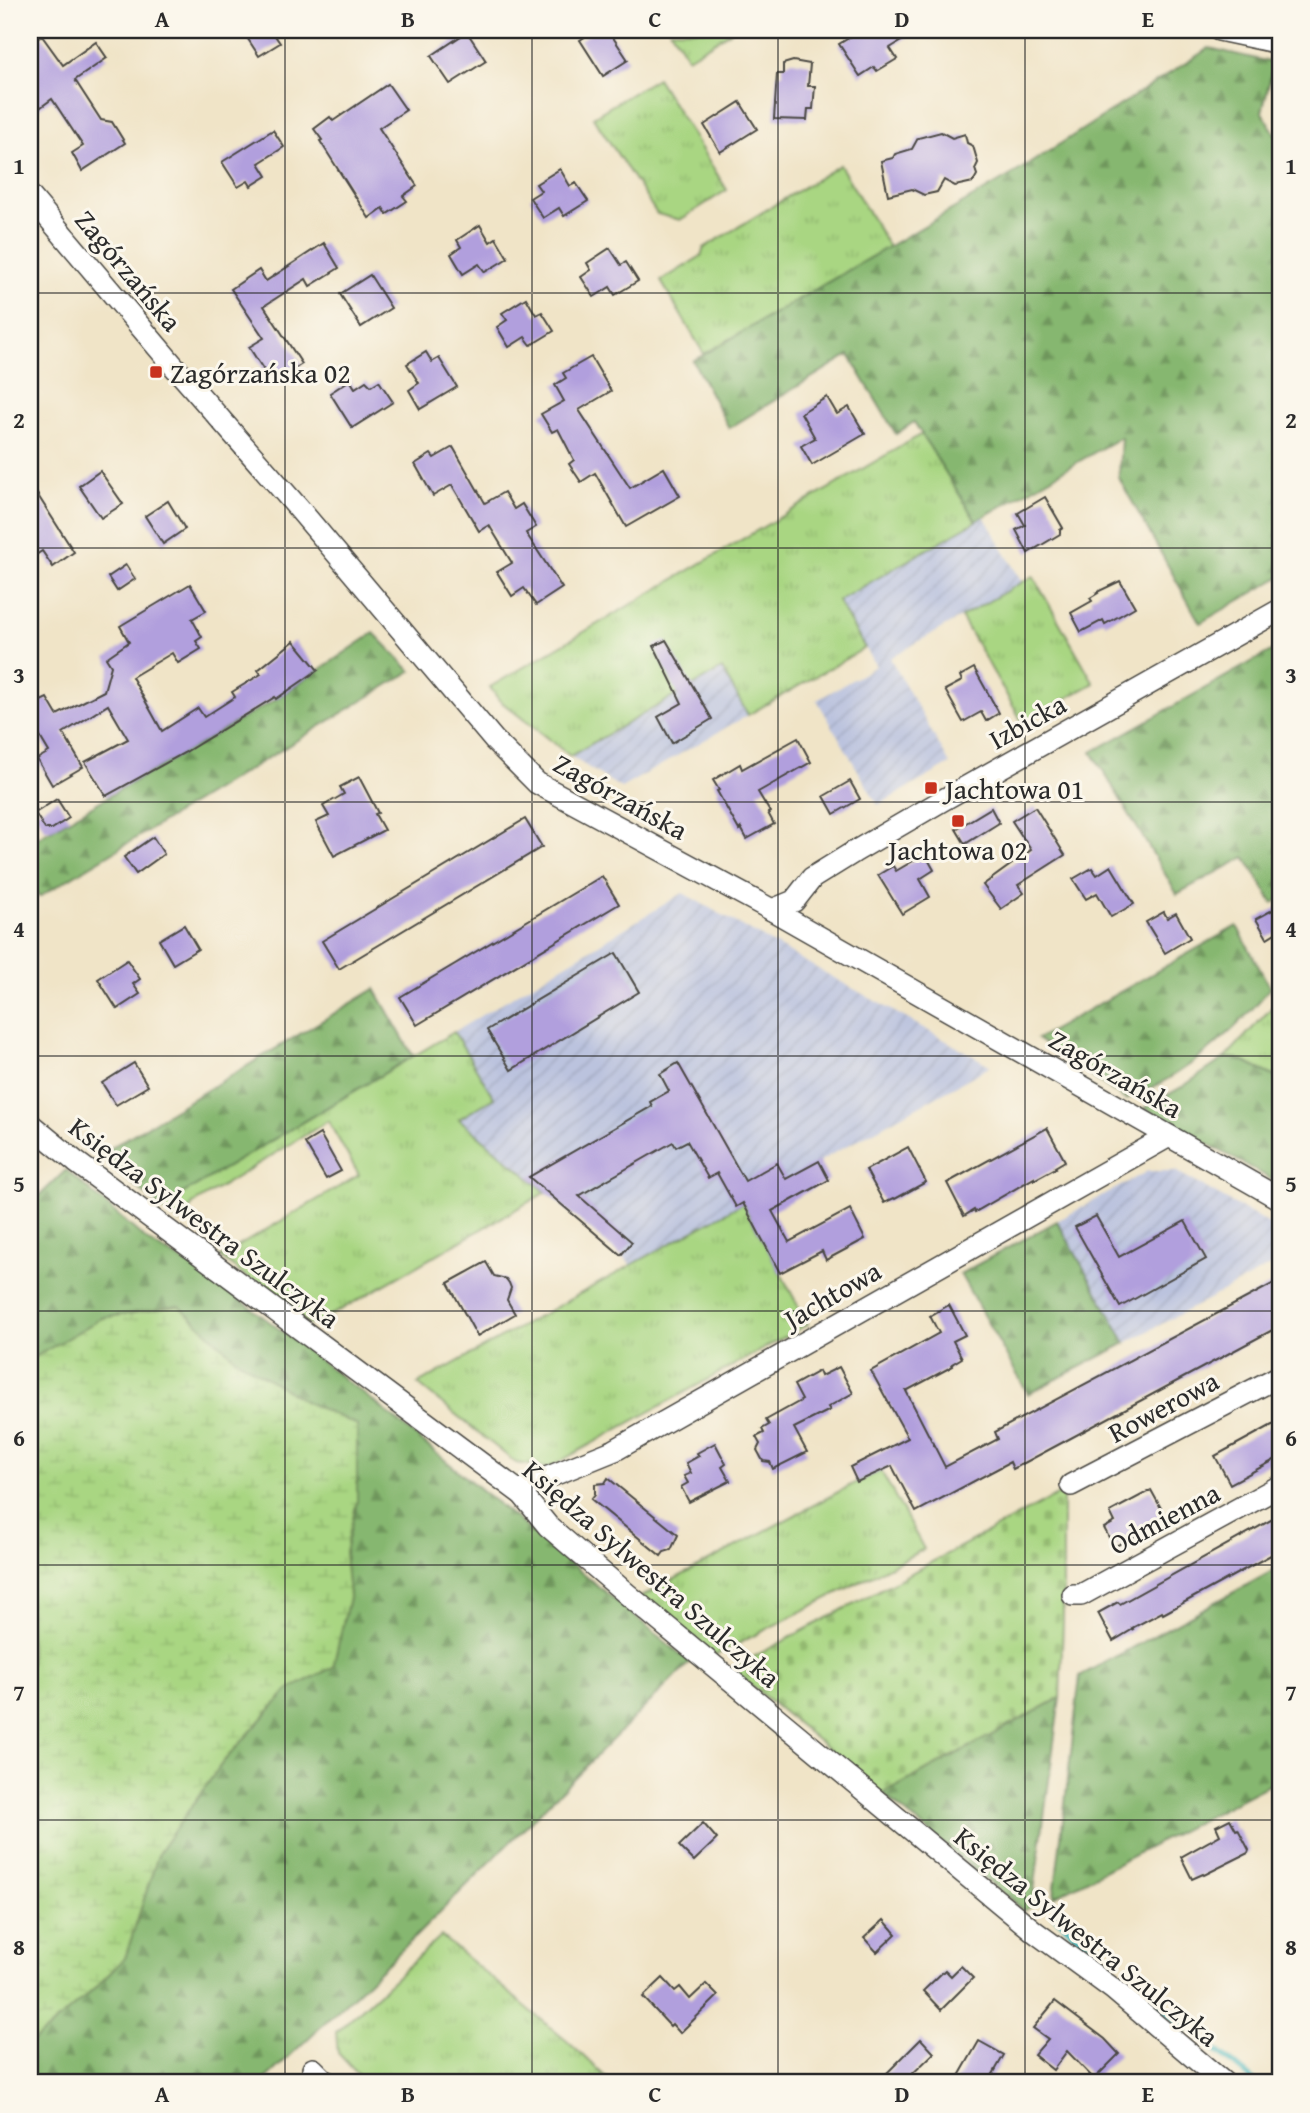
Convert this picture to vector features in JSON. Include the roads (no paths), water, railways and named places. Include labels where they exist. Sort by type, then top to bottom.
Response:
[{"type":"street","points":[[1219,30],[1280,43]]},
{"type":"street","name":"Zagórzańska","points":[[30,196],[494,740],[537,783],[772,910],[1280,1199]]},
{"type":"street","name":"Izbicka","points":[[772,910],[794,901],[812,877],[854,852],[1280,610]]},
{"type":"street","name":"Księdza Sylwestra Szulczyka","points":[[30,1124],[76,1162],[522,1494],[548,1526],[627,1594],[1035,1932],[1113,1989],[1224,2083]]},
{"type":"street","name":"Jachtowa","points":[[522,1494],[531,1484],[615,1450],[1168,1136]]},
{"type":"street","name":"Rowerowa","points":[[1071,1485],[1280,1376]]},
{"type":"street","name":"Odmienna","points":[[1073,1595],[1081,1595],[1280,1486]]},
{"type":"waterway","points":[[1053,1914],[1110,1967]]},
{"type":"waterway","points":[[1127,1981],[1186,2029]]},
{"type":"waterway","points":[[1214,2048],[1256,2083]]},
{"type":"place","name":"Zagórzańska 02","points":[[156,372]]},
{"type":"place","name":"Jachtowa 01","points":[[931,788]]},
{"type":"place","name":"Jachtowa 02","points":[[958,821]]}]
